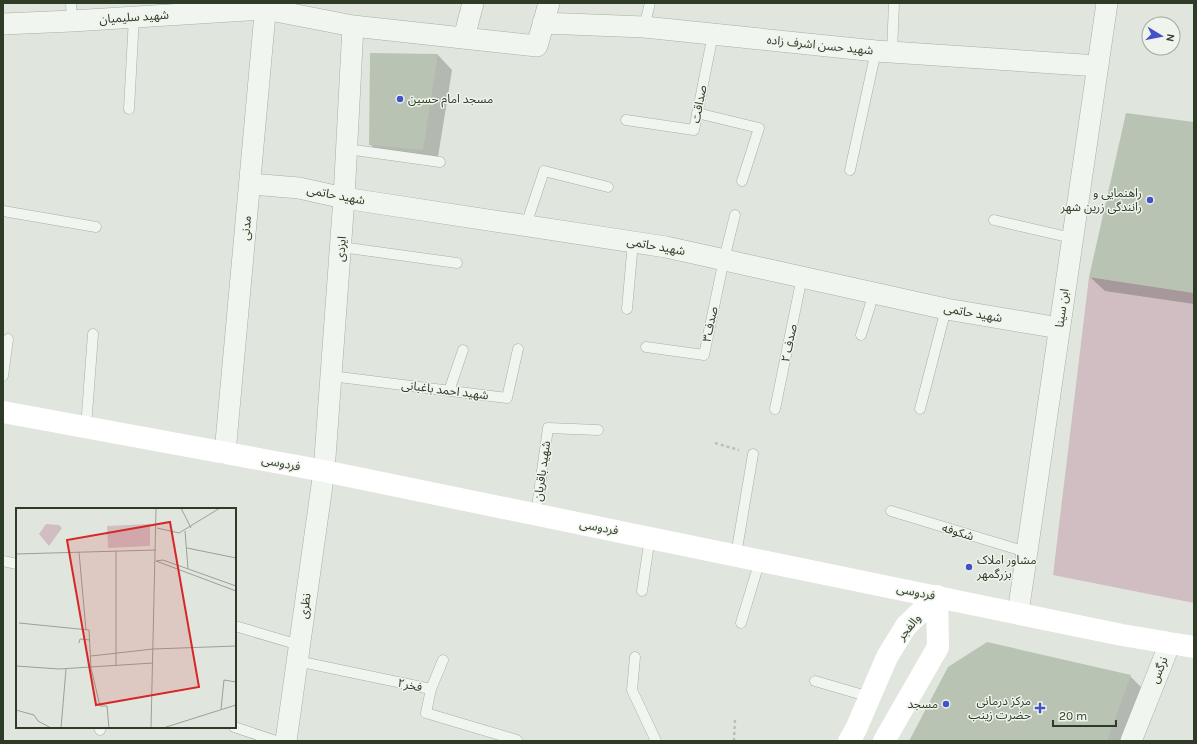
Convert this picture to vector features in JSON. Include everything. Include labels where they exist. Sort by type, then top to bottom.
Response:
[{"type":"street","points":[[464,38],[473,3]]},
{"type":"street","points":[[265,6],[353,26],[537,46],[548,3]]},
{"type":"street","name":"ابن سینا","points":[[1018,613],[1107,3]]},
{"type":"street","name":"شهید سلیمیان","points":[[3,24],[71,12],[134,17],[265,6]]},
{"type":"street","name":"مدنی","points":[[225,453],[265,6]]},
{"type":"street","name":"شهید حسن اشرف زاده","points":[[543,23],[644,27],[884,51],[1098,66]]},
{"type":"street","name":"ایزدی","points":[[324,471],[341,247],[353,26]]},
{"type":"street","name":"شهید حاتمی","points":[[250,184],[299,188],[344,198],[666,247],[946,309],[1059,328]]},
{"type":"street","name":"فردوسی","points":[[3,412],[324,471],[1122,635],[1194,647]]},
{"type":"street","name":"نظری","points":[[286,741],[324,471]]},
{"type":"street","name":"والفجر","points":[[849,741],[887,657],[906,626],[937,596]]},
{"type":"street","name":"والفجر","points":[[884,741],[938,647],[937,596]]},
{"type":"street","name":"نرگس","points":[[1131,741],[1170,643]]},
{"type":"lane","points":[[644,27],[650,3]]},
{"type":"lane","points":[[850,170],[884,51],[894,3]]},
{"type":"lane","points":[[129,109],[134,17]]},
{"type":"lane","name":"صداقت","points":[[626,120],[694,130],[713,34]]},
{"type":"lane","points":[[697,113],[759,128],[742,181]]},
{"type":"lane","points":[[347,149],[440,162]]},
{"type":"lane","points":[[526,226],[544,172],[608,187]]},
{"type":"lane","points":[[3,211],[96,227]]},
{"type":"lane","points":[[724,260],[735,215]]},
{"type":"lane","points":[[994,220],[1072,238]]},
{"type":"lane","points":[[627,309],[633,242]]},
{"type":"lane","points":[[341,247],[457,263]]},
{"type":"lane","name":"صدف۳","points":[[646,347],[704,355],[724,260]]},
{"type":"lane","name":"صدف ۲","points":[[775,409],[802,277]]},
{"type":"lane","points":[[862,335],[874,293]]},
{"type":"lane","points":[[920,409],[946,309]]},
{"type":"lane","points":[[86,427],[93,334]]},
{"type":"lane","points":[[3,376],[8,339]]},
{"type":"lane","name":"شهید احمد باغبانی","points":[[332,376],[508,398],[518,349]]},
{"type":"lane","points":[[449,391],[463,350]]},
{"type":"lane","name":"شهید باقریان","points":[[536,514],[548,428],[598,430]]},
{"type":"lane","points":[[736,555],[753,454]]},
{"type":"lane","name":"شکوفه","points":[[891,511],[1026,552]]},
{"type":"lane","points":[[642,591],[650,537]]},
{"type":"lane","points":[[741,623],[760,560]]},
{"type":"lane","points":[[3,561],[16,564]]},
{"type":"lane","name":"فخر۲","points":[[236,626],[298,653],[431,689],[426,713],[516,740]]},
{"type":"lane","points":[[635,657],[632,690],[656,741]]},
{"type":"lane","points":[[431,689],[443,660]]},
{"type":"lane","points":[[815,681],[870,696]]},
{"type":"lane","points":[[236,728],[276,741]]},
{"type":"path","points":[[716,443],[753,454]]},
{"type":"path","points":[[734,741],[735,719]]},
{"type":"shaded area","points":[[1089,277],[1194,293],[1194,603],[1053,575]]},
{"type":"building","name":"مسجد امام حسین","points":[[370,53],[438,54],[423,150],[369,145]]},
{"type":"building","name":"راهنمایی و رانندگی زرین شهر","points":[[1126,113],[1194,122],[1194,293],[1089,277]]},
{"type":"building","name":"مرکز درمانی حضرت زینب","points":[[987,642],[1131,675],[1107,741],[909,741],[948,667]]},
{"type":"place","name":"مسجد امام حسین","points":[[400,99]]},
{"type":"place","name":"راهنمایی و رانندگی زرین شهر","points":[[1150,200]]},
{"type":"place","name":"مشاور املاک بزرگمهر","points":[[969,567]]},
{"type":"place","name":"مسجد","points":[[946,704]]},
{"type":"place","name":"مرکز درمانی حضرت زینب","points":[[1040,708]]}]
